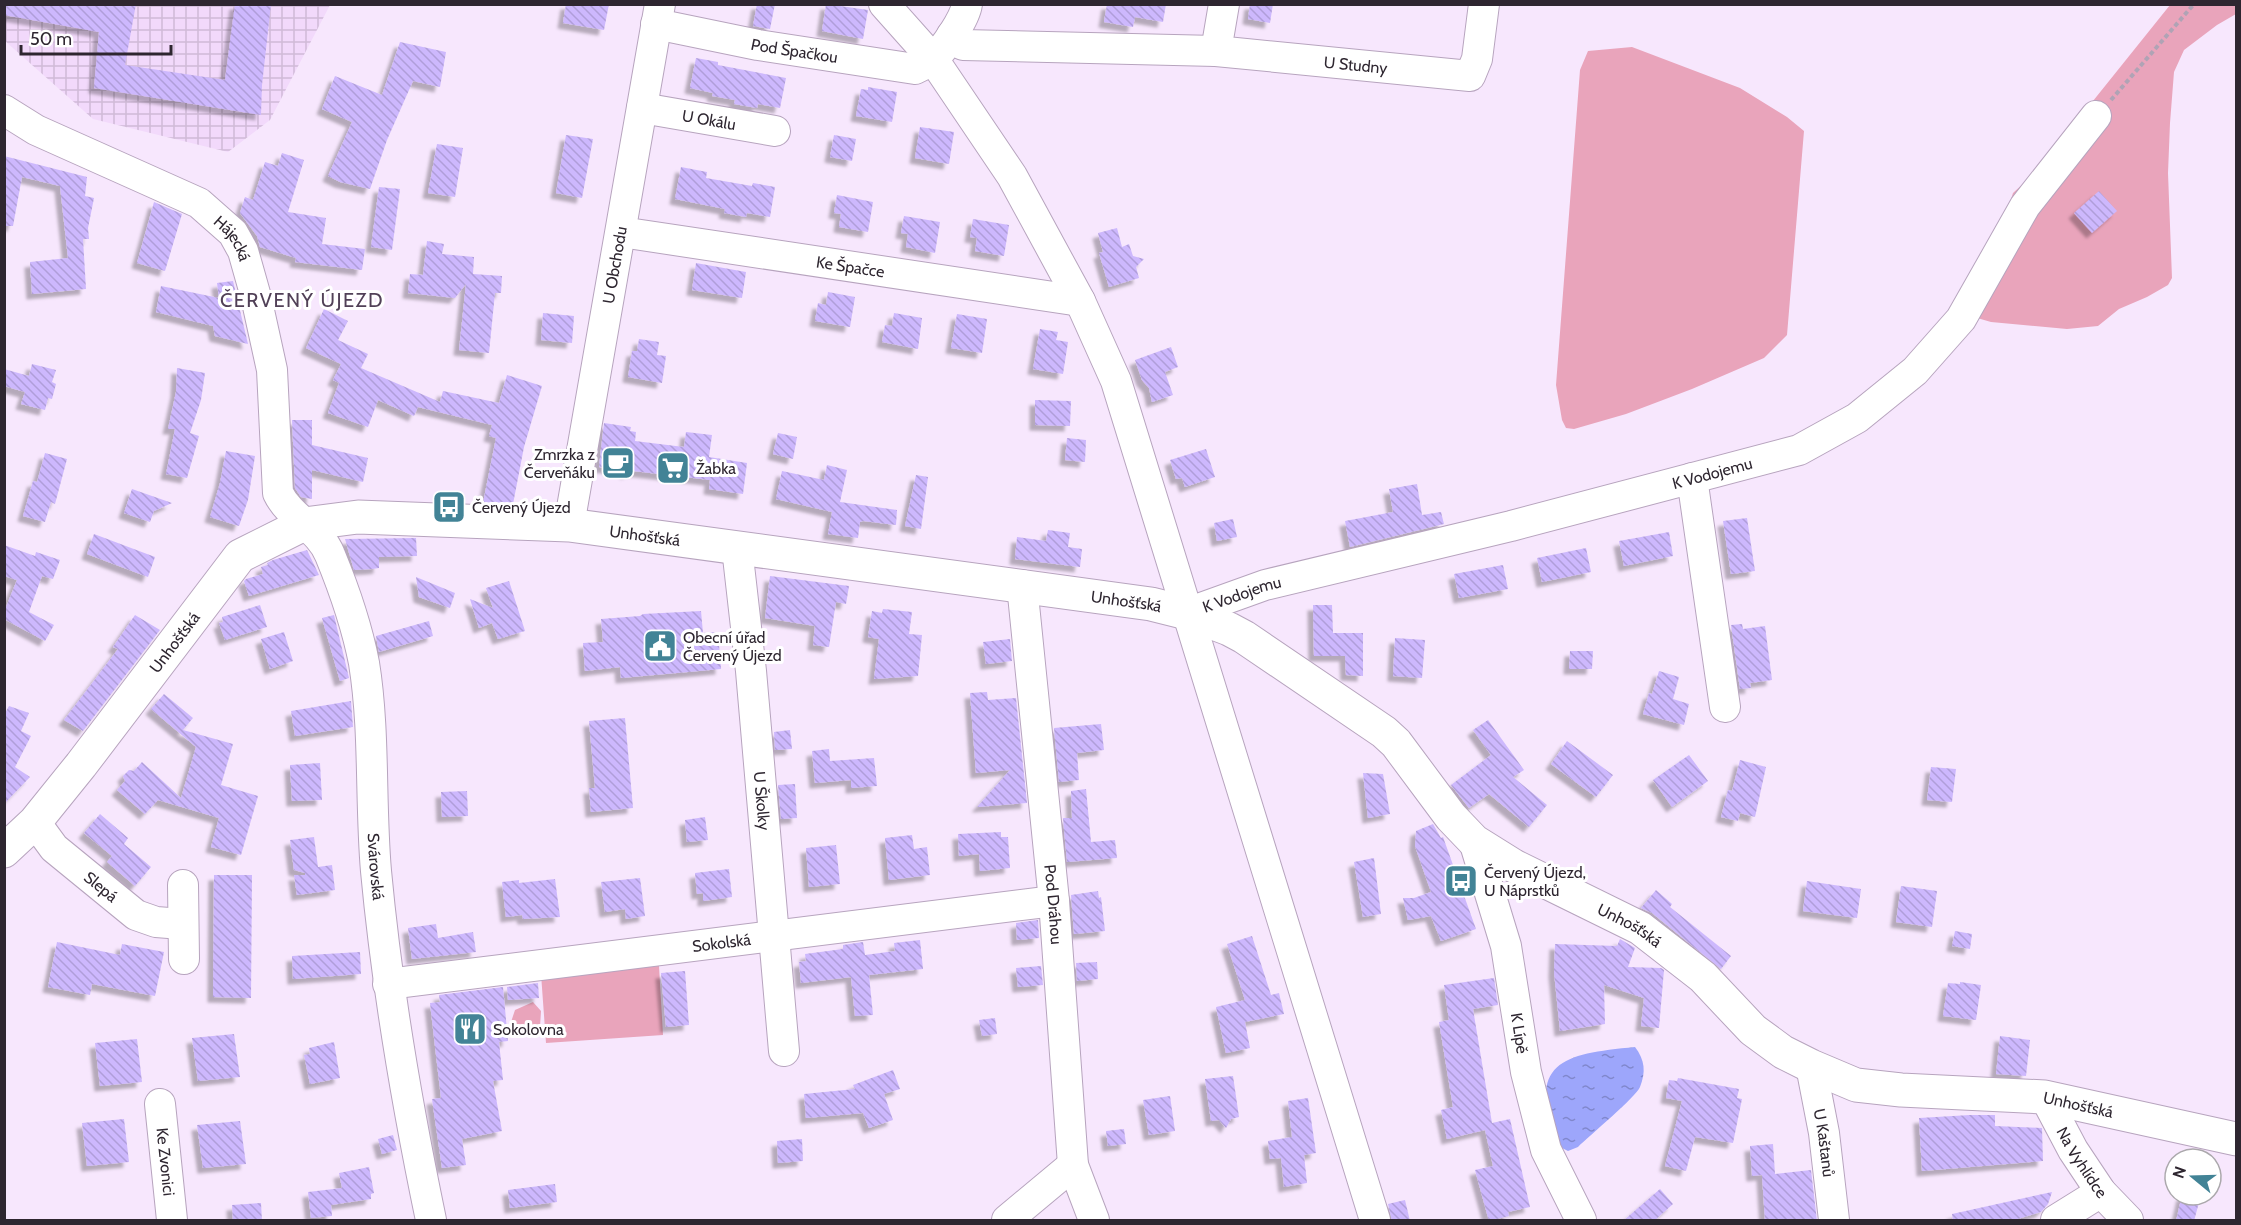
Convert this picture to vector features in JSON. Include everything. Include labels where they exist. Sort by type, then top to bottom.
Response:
[{"type":"main road","name":"Unhošťská","points":[[4,851],[35,822],[81,765],[240,556],[304,524],[357,517],[569,525],[1022,585],[1151,604],[1187,613],[1244,637],[1384,732],[1396,743],[1451,817],[1474,841],[1514,866],[1640,927],[1703,976],[1753,1030],[1784,1052],[1811,1066],[1856,1084],[1900,1090],[2045,1097],[2236,1139]]},
{"type":"street","points":[[884,4],[933,60],[1012,176],[1080,301],[1116,381],[1375,1221]]},
{"type":"street","points":[[933,60],[952,35],[966,11],[967,4]]},
{"type":"street","points":[[952,35],[963,45],[1216,51],[1224,4]]},
{"type":"street","name":"U Studny","points":[[1216,51],[1470,76],[1477,59],[1484,4]]},
{"type":"street","name":"Pod Špačkou","points":[[658,14],[758,45],[915,69],[933,60]]},
{"type":"street","name":"U Obchodu","points":[[569,525],[658,14]]},
{"type":"street","name":"U Okálu","points":[[642,108],[775,131]]},
{"type":"street","name":"Hájecká","points":[[4,110],[36,130],[199,203],[233,233],[243,251],[272,370],[278,493],[287,507],[304,524]]},
{"type":"street","name":"K Vodojemu","points":[[1187,613],[1264,585],[1511,526],[1799,450],[1857,418],[1915,371],[1961,319],[2025,206],[2096,116]]},
{"type":"street","name":"Ke Špačce","points":[[621,232],[1080,301]]},
{"type":"street","points":[[1692,478],[1725,707]]},
{"type":"street","name":"Svárovská","points":[[304,524],[320,538],[329,551],[363,661],[368,701],[376,868],[388,984],[412,1126],[432,1221]]},
{"type":"street","name":"U Školky","points":[[737,549],[751,671],[784,1051]]},
{"type":"street","name":"Pod Dráhou","points":[[1022,585],[1054,901],[1073,1165],[1094,1221]]},
{"type":"street","name":"Slepá","points":[[35,822],[54,848],[136,915],[156,922],[183,924]]},
{"type":"street","name":"K Lípě","points":[[1474,841],[1506,946],[1526,1072],[1546,1150],[1581,1221]]},
{"type":"street","points":[[183,885],[184,958]]},
{"type":"street","name":"Sokolská","points":[[388,984],[1054,901]]},
{"type":"street","name":"U Kaštanů","points":[[1811,1066],[1824,1132],[1834,1221]]},
{"type":"street","name":"Na Vyhlídce","points":[[2045,1097],[2073,1150],[2101,1192],[2128,1221]]},
{"type":"street","name":"Ke Zvonici","points":[[160,1104],[172,1221]]},
{"type":"street","points":[[1006,1221],[1073,1165]]},
{"type":"street","points":[[2056,1221],[2101,1192]]},
{"type":"path","points":[[2096,116],[2194,4]]},
{"type":"shaded area","points":[[5,5],[330,5],[270,120],[228,152],[93,119],[5,41]]},
{"type":"shaded area","points":[[2170,5],[2236,5],[2236,14],[2184,50],[2174,72],[2168,173],[2172,278],[2168,285],[2119,309],[2098,326],[2067,329],[1991,322],[1953,311],[2003,225],[2013,193],[2036,172]]},
{"type":"shaded area","points":[[1632,47],[1740,88],[1787,117],[1804,131],[1787,335],[1764,358],[1692,389],[1626,414],[1574,429],[1566,428],[1562,420],[1556,385],[1580,70],[1588,51]]},
{"type":"shaded area","points":[[659,966],[663,1035],[546,1043],[541,974]]},
{"type":"shaded area","points":[[533,1002],[541,1011],[540,1027],[535,1036],[521,1036],[509,1028],[515,1010]]},
{"type":"water","points":[[1635,1047],[1643,1061],[1644,1071],[1637,1092],[1578,1147],[1568,1151],[1556,1145],[1548,1117],[1546,1096],[1549,1079],[1557,1068],[1570,1059],[1587,1054]]},
{"type":"building","points":[[4,4],[136,4],[125,65],[225,80],[235,4],[271,4],[261,115],[94,88],[99,32],[4,15]]},
{"type":"building","points":[[566,4],[609,4],[604,30],[563,23]]},
{"type":"building","points":[[757,4],[775,4],[770,29],[753,26]]},
{"type":"building","points":[[826,4],[868,10],[863,39],[822,31]]},
{"type":"building","points":[[1107,4],[1166,4],[1163,22],[1135,17],[1133,27],[1104,22]]},
{"type":"building","points":[[1250,4],[1273,4],[1270,23],[1248,19]]},
{"type":"building","points":[[400,42],[446,52],[440,87],[413,81],[387,140],[370,189],[340,182],[328,176],[352,122],[322,109],[335,76],[382,95]]},
{"type":"building","points":[[696,58],[718,62],[718,65],[786,78],[780,108],[758,104],[757,108],[734,104],[735,100],[712,96],[713,93],[690,88]]},
{"type":"building","points":[[868,87],[897,92],[892,122],[856,116],[861,89],[868,90]]},
{"type":"building","points":[[920,127],[954,132],[949,164],[915,158]]},
{"type":"building","points":[[566,135],[593,139],[582,198],[556,193]]},
{"type":"building","points":[[834,135],[856,139],[852,161],[830,157]]},
{"type":"building","points":[[437,144],[463,148],[455,197],[428,193]]},
{"type":"building","points":[[282,153],[304,160],[288,212],[326,218],[322,244],[365,249],[362,270],[295,262],[296,258],[260,247],[257,236],[240,213],[245,197],[253,200],[265,162],[278,166]]},
{"type":"building","points":[[4,156],[87,177],[85,196],[94,198],[88,228],[89,239],[83,239],[86,289],[32,294],[30,262],[68,258],[60,186],[22,177],[13,226],[4,226]]},
{"type":"building","points":[[681,167],[707,172],[706,178],[752,186],[753,183],[775,187],[770,217],[747,213],[746,217],[724,213],[725,209],[675,199]]},
{"type":"building","points":[[379,187],[400,189],[392,250],[371,247]]},
{"type":"building","points":[[2099,191],[2117,211],[2092,233],[2074,213]]},
{"type":"building","points":[[837,195],[873,202],[868,232],[839,227],[841,214],[834,213]]},
{"type":"building","points":[[154,202],[182,214],[165,271],[137,263]]},
{"type":"building","points":[[904,216],[940,222],[935,253],[906,247],[908,234],[901,233]]},
{"type":"building","points":[[973,219],[1009,225],[1004,256],[975,251],[977,238],[970,237]]},
{"type":"building","points":[[1117,228],[1122,247],[1129,244],[1133,256],[1144,259],[1136,267],[1139,278],[1109,287],[1099,253],[1103,252],[1098,233]]},
{"type":"building","points":[[427,241],[444,244],[442,254],[474,257],[473,274],[502,276],[501,293],[495,293],[489,353],[459,350],[466,284],[455,298],[408,293],[410,274],[423,275]]},
{"type":"building","points":[[696,263],[746,272],[742,298],[692,290]]},
{"type":"building","points":[[233,281],[248,344],[215,336],[213,326],[156,312],[161,286],[219,298],[217,283]]},
{"type":"building","points":[[828,292],[855,297],[850,327],[815,321],[818,303],[826,305]]},
{"type":"building","points":[[324,309],[348,321],[338,340],[368,354],[361,368],[440,402],[443,391],[499,403],[507,375],[542,386],[524,447],[513,504],[483,503],[496,438],[489,436],[492,425],[418,407],[414,416],[378,400],[368,427],[328,413],[339,383],[333,380],[341,364],[306,348]]},
{"type":"building","points":[[543,313],[574,316],[572,343],[541,340]]},
{"type":"building","points":[[894,313],[922,318],[918,349],[882,342],[885,325],[892,326]]},
{"type":"building","points":[[957,314],[987,319],[982,353],[951,348]]},
{"type":"building","points":[[1040,329],[1058,332],[1056,340],[1068,342],[1063,374],[1033,369]]},
{"type":"building","points":[[639,339],[659,342],[657,355],[666,356],[662,383],[628,377],[632,351],[637,351]]},
{"type":"building","points":[[1171,347],[1178,367],[1165,372],[1173,395],[1152,402],[1149,388],[1142,380],[1135,360]]},
{"type":"building","points":[[32,364],[56,370],[52,382],[56,384],[52,399],[48,398],[45,410],[21,404],[25,392],[4,386],[4,369],[29,376]]},
{"type":"building","points":[[177,368],[205,373],[201,400],[190,433],[199,436],[187,478],[166,474],[175,429],[168,429],[176,392]]},
{"type":"building","points":[[1035,400],[1071,401],[1070,426],[1035,425]]},
{"type":"building","points":[[292,420],[312,420],[312,445],[368,458],[363,482],[312,470],[312,499],[301,497],[295,488]]},
{"type":"building","points":[[604,423],[631,427],[630,431],[636,432],[635,441],[684,447],[686,432],[712,435],[709,457],[747,463],[743,494],[709,489],[710,480],[633,471],[626,474],[624,470],[599,467]]},
{"type":"building","points":[[778,433],[797,437],[793,459],[773,454]]},
{"type":"building","points":[[1067,438],[1086,440],[1085,462],[1065,460]]},
{"type":"building","points":[[1206,449],[1215,477],[1185,487],[1182,478],[1176,479],[1170,460]]},
{"type":"building","points":[[226,451],[255,456],[248,500],[239,526],[210,517]]},
{"type":"building","points":[[45,453],[67,459],[55,504],[51,502],[45,522],[23,516],[33,481],[37,482]]},
{"type":"building","points":[[827,465],[847,470],[840,502],[897,510],[896,525],[863,521],[860,522],[858,538],[828,534],[832,512],[776,499],[782,471],[824,480]]},
{"type":"building","points":[[916,475],[928,477],[921,529],[905,526]]},
{"type":"building","points":[[1417,484],[1422,515],[1441,512],[1444,524],[1350,547],[1345,521],[1393,512],[1389,489]]},
{"type":"building","points":[[132,489],[172,503],[154,511],[150,522],[124,513]]},
{"type":"building","points":[[1747,518],[1755,571],[1731,574],[1723,521]]},
{"type":"building","points":[[1233,519],[1237,537],[1217,541],[1214,523]]},
{"type":"building","points":[[1048,530],[1070,533],[1068,547],[1082,549],[1080,567],[1015,559],[1017,537],[1046,541]]},
{"type":"building","points":[[1669,532],[1673,556],[1624,566],[1619,541]]},
{"type":"building","points":[[94,534],[155,557],[148,577],[87,554]]},
{"type":"building","points":[[416,538],[417,556],[379,557],[379,568],[354,570],[345,539]]},
{"type":"building","points":[[4,545],[35,556],[36,552],[60,560],[53,579],[42,576],[29,612],[54,625],[45,641],[4,619],[4,612],[17,580],[4,576]]},
{"type":"building","points":[[1586,548],[1591,572],[1542,582],[1537,558]]},
{"type":"building","points":[[307,550],[319,575],[249,596],[244,581],[263,574],[261,567],[273,560]]},
{"type":"building","points":[[1503,565],[1508,589],[1459,598],[1454,574]]},
{"type":"building","points":[[770,576],[849,586],[846,604],[836,602],[829,647],[813,645],[815,626],[765,618]]},
{"type":"building","points":[[416,577],[455,593],[450,608],[419,597]]},
{"type":"building","points":[[509,581],[525,631],[498,639],[492,623],[479,628],[470,599],[493,608],[486,588]]},
{"type":"building","points":[[260,605],[267,627],[225,640],[219,623],[223,622],[222,617]]},
{"type":"building","points":[[1313,605],[1332,605],[1333,633],[1363,633],[1363,676],[1346,675],[1345,656],[1314,656]]},
{"type":"building","points":[[883,609],[912,612],[909,634],[922,635],[918,676],[874,679],[879,639],[868,637],[872,611],[882,613]]},
{"type":"building","points":[[701,611],[703,633],[718,632],[721,669],[621,678],[620,667],[585,671],[583,643],[603,642],[601,619]]},
{"type":"building","points":[[135,615],[160,630],[83,731],[64,720],[118,649],[113,647]]},
{"type":"building","points":[[334,615],[349,678],[340,681],[322,618]]},
{"type":"building","points":[[429,621],[433,636],[379,652],[376,636]]},
{"type":"building","points":[[1742,624],[1743,629],[1765,626],[1772,680],[1750,683],[1751,688],[1740,689],[1731,625]]},
{"type":"building","points":[[284,632],[293,661],[270,669],[261,639]]},
{"type":"building","points":[[1395,638],[1425,640],[1422,678],[1393,676]]},
{"type":"building","points":[[1010,639],[1012,661],[986,664],[983,642]]},
{"type":"building","points":[[1570,651],[1593,651],[1592,669],[1569,669]]},
{"type":"building","points":[[1659,671],[1679,677],[1673,699],[1689,704],[1684,725],[1643,714]]},
{"type":"building","points":[[987,692],[988,700],[1016,698],[1027,803],[977,807],[1010,770],[976,773],[970,693]]},
{"type":"building","points":[[164,694],[193,718],[183,730],[233,744],[221,785],[258,796],[241,855],[211,847],[219,818],[158,800],[145,814],[117,790],[125,781],[123,776],[129,770],[134,771],[142,762],[181,798],[196,747],[151,709]]},
{"type":"building","points":[[351,701],[353,727],[295,736],[291,711]]},
{"type":"building","points":[[9,706],[29,713],[21,731],[31,736],[15,767],[30,777],[4,804],[4,715]]},
{"type":"building","points":[[625,718],[633,808],[591,812],[589,788],[595,788],[589,721]]},
{"type":"building","points":[[1488,720],[1524,770],[1513,777],[1547,805],[1529,827],[1489,794],[1469,808],[1451,785],[1491,755],[1473,730]]},
{"type":"building","points":[[1101,724],[1104,750],[1077,753],[1079,780],[1059,782],[1054,728]]},
{"type":"building","points":[[790,730],[792,749],[775,750],[774,732]]},
{"type":"building","points":[[1567,741],[1613,775],[1596,797],[1551,764]]},
{"type":"building","points":[[829,749],[830,761],[874,758],[877,786],[851,788],[851,780],[815,783],[812,751]]},
{"type":"building","points":[[1689,755],[1708,781],[1672,807],[1653,780]]},
{"type":"building","points":[[1740,760],[1766,767],[1755,817],[1740,813],[1738,821],[1721,817],[1728,790],[1732,791]]},
{"type":"building","points":[[320,763],[322,800],[292,801],[290,765]]},
{"type":"building","points":[[1931,767],[1956,769],[1952,802],[1927,800]]},
{"type":"building","points":[[1363,773],[1383,774],[1390,814],[1368,818]]},
{"type":"building","points":[[795,784],[797,818],[781,819],[778,785]]},
{"type":"building","points":[[1086,789],[1091,842],[1115,840],[1117,858],[1067,862],[1063,818],[1072,818],[1071,791]]},
{"type":"building","points":[[467,791],[468,816],[442,817],[441,792]]},
{"type":"building","points":[[100,814],[128,838],[124,844],[151,867],[135,886],[107,862],[112,856],[84,833]]},
{"type":"building","points":[[705,817],[708,840],[687,842],[685,820]]},
{"type":"building","points":[[1433,824],[1441,838],[1443,837],[1476,929],[1441,941],[1431,916],[1408,920],[1403,898],[1414,898],[1431,892],[1415,846],[1416,831]]},
{"type":"building","points":[[1001,832],[1001,837],[1008,837],[1010,868],[980,871],[979,854],[959,856],[958,834]]},
{"type":"building","points":[[912,835],[914,849],[927,847],[930,875],[889,880],[885,838]]},
{"type":"building","points":[[314,837],[318,867],[332,865],[335,890],[297,895],[294,875],[305,875],[305,873],[294,870],[290,840]]},
{"type":"building","points":[[836,845],[840,884],[809,887],[806,848]]},
{"type":"building","points":[[1374,858],[1381,914],[1363,917],[1354,862]]},
{"type":"building","points":[[729,869],[732,897],[703,901],[703,893],[697,894],[695,873]]},
{"type":"building","points":[[214,875],[252,875],[251,998],[213,997]]},
{"type":"building","points":[[640,878],[645,916],[626,919],[625,909],[605,912],[601,882]]},
{"type":"building","points":[[555,879],[560,917],[523,919],[522,915],[506,917],[502,882],[519,880],[519,883]]},
{"type":"building","points":[[1807,881],[1861,889],[1857,918],[1803,911]]},
{"type":"building","points":[[1901,886],[1937,891],[1932,927],[1896,922]]},
{"type":"building","points":[[1656,890],[1672,904],[1670,907],[1731,956],[1721,969],[1652,913],[1641,908]]},
{"type":"building","points":[[1098,891],[1099,898],[1101,897],[1105,931],[1074,934],[1071,895]]},
{"type":"building","points":[[1038,920],[1039,938],[1017,940],[1016,923]]},
{"type":"building","points":[[436,924],[438,938],[473,932],[476,952],[412,959],[408,928]]},
{"type":"building","points":[[1955,931],[1972,934],[1970,949],[1952,946]]},
{"type":"building","points":[[1252,936],[1271,995],[1279,993],[1284,1014],[1245,1022],[1250,1048],[1226,1053],[1216,1007],[1245,1000],[1227,944]]},
{"type":"building","points":[[1620,939],[1635,948],[1628,967],[1664,970],[1659,1028],[1641,1026],[1644,998],[1604,985],[1605,1024],[1560,1031],[1554,972],[1555,944],[1617,946]]},
{"type":"building","points":[[920,940],[923,969],[869,975],[873,1015],[855,1016],[851,977],[801,983],[799,962],[806,961],[805,954],[843,949],[843,945],[863,942],[865,955],[895,951],[894,943]]},
{"type":"building","points":[[57,942],[120,955],[122,944],[164,952],[155,996],[92,984],[90,995],[48,987]]},
{"type":"building","points":[[360,952],[361,974],[293,979],[292,956]]},
{"type":"building","points":[[1097,962],[1098,979],[1077,981],[1076,963]]},
{"type":"building","points":[[1041,966],[1043,985],[1018,987],[1016,968]]},
{"type":"building","points":[[685,971],[689,1025],[666,1027],[661,973]]},
{"type":"building","points":[[1494,978],[1498,1005],[1473,1009],[1492,1123],[1510,1119],[1530,1207],[1508,1212],[1509,1216],[1489,1221],[1475,1170],[1493,1166],[1485,1130],[1447,1139],[1441,1110],[1453,1107],[1439,1022],[1449,1020],[1444,985]]},
{"type":"building","points":[[1960,982],[1981,985],[1976,1020],[1943,1016],[1948,983],[1960,984]]},
{"type":"building","points":[[538,983],[539,998],[508,1000],[507,987]]},
{"type":"building","points":[[503,987],[508,1041],[499,1042],[503,1080],[493,1081],[502,1131],[462,1139],[466,1165],[442,1168],[432,1099],[441,1098],[430,1003],[440,1002],[439,995]]},
{"type":"building","points":[[995,1018],[997,1034],[982,1036],[979,1020]]},
{"type":"building","points":[[234,1034],[240,1077],[198,1081],[192,1038]]},
{"type":"building","points":[[2000,1036],[2030,1040],[2026,1076],[1996,1074]]},
{"type":"building","points":[[137,1039],[142,1082],[100,1086],[95,1043]]},
{"type":"building","points":[[334,1042],[340,1078],[310,1084],[304,1055],[310,1054],[309,1048]]},
{"type":"building","points":[[893,1070],[900,1089],[884,1094],[893,1120],[869,1128],[863,1113],[806,1118],[804,1094],[855,1089],[853,1085]]},
{"type":"building","points":[[1233,1076],[1239,1117],[1231,1119],[1226,1128],[1219,1120],[1211,1121],[1205,1079]]},
{"type":"building","points":[[1678,1078],[1739,1089],[1737,1098],[1742,1099],[1733,1143],[1695,1137],[1686,1171],[1665,1166],[1682,1101],[1666,1098],[1669,1080],[1677,1081]]},
{"type":"building","points":[[1170,1096],[1175,1131],[1149,1135],[1143,1100]]},
{"type":"building","points":[[1308,1098],[1316,1153],[1304,1155],[1307,1183],[1284,1187],[1281,1158],[1270,1159],[1268,1141],[1292,1137],[1288,1101]]},
{"type":"building","points":[[1995,1115],[1995,1126],[2042,1128],[2043,1161],[1922,1171],[1919,1118]]},
{"type":"building","points":[[124,1119],[129,1162],[87,1166],[82,1123]]},
{"type":"building","points":[[240,1121],[246,1164],[203,1168],[197,1125]]},
{"type":"building","points":[[1124,1129],[1126,1144],[1108,1146],[1106,1131]]},
{"type":"building","points":[[393,1135],[397,1150],[382,1154],[378,1139]]},
{"type":"building","points":[[802,1139],[803,1161],[778,1163],[777,1141]]},
{"type":"building","points":[[1773,1144],[1775,1174],[1811,1170],[1817,1221],[1765,1221],[1762,1175],[1752,1176],[1750,1146]]},
{"type":"building","points":[[369,1167],[374,1193],[371,1194],[371,1199],[331,1205],[332,1216],[311,1218],[308,1192],[342,1188],[339,1173]]},
{"type":"building","points":[[555,1184],[557,1202],[510,1208],[508,1190]]},
{"type":"building","points":[[1660,1189],[1673,1204],[1654,1221],[1623,1221]]},
{"type":"building","points":[[2052,1192],[2048,1204],[2041,1212],[2011,1221],[1953,1221],[1952,1214]]},
{"type":"building","points":[[1405,1200],[1410,1221],[1392,1221],[1388,1204]]},
{"type":"building","points":[[261,1203],[262,1221],[233,1221],[232,1205]]},
{"type":"building","points":[[2179,1207],[2198,1207],[2194,1221],[2176,1221]]},
{"type":"place","name":"Zmrzka z Červeňáku","points":[[618,463]]},
{"type":"place","name":"Žabka","points":[[673,468]]},
{"type":"place","name":"Červený Újezd","points":[[449,507]]},
{"type":"place","name":"Obecní úřad Červený Újezd","points":[[660,646]]},
{"type":"place","name":"Červený Újezd, U Náprstků","points":[[1461,881]]},
{"type":"place","name":"Sokolovna","points":[[470,1029]]},
{"type":"district","name":"ČERVENÝ ÚJEZD","points":[[302,300]]}]
